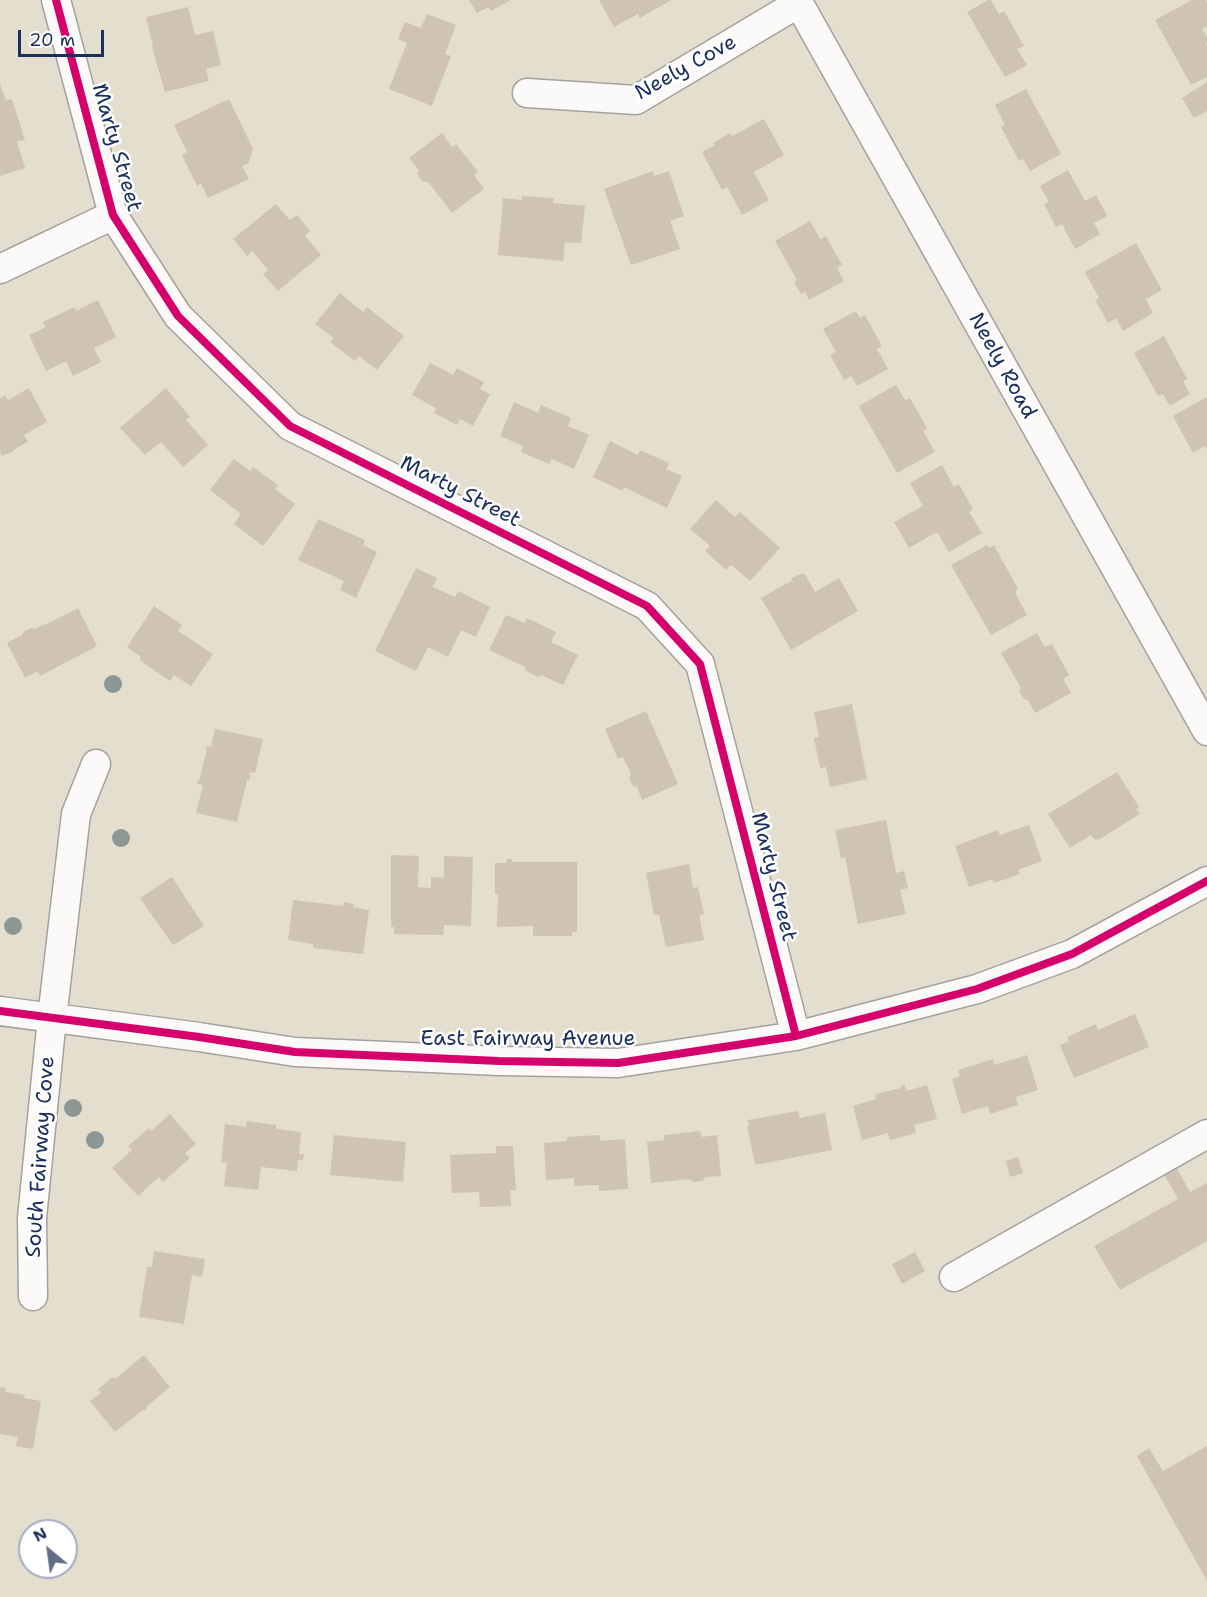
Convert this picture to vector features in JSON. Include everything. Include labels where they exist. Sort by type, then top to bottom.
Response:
[{"type":"street","name":"Marty Street","points":[[56,0],[113,215],[178,316],[290,426],[647,606],[700,664],[795,1036]]},
{"type":"street","name":"Neely Cove","points":[[527,93],[636,100],[798,2]]},
{"type":"street","name":"Neely Road","points":[[798,2],[1207,731]]},
{"type":"street","points":[[0,269],[113,215]]},
{"type":"street","name":"South Fairway Cove","points":[[33,1296],[32,1218],[76,814],[96,764]]},
{"type":"street","name":"East Fairway Avenue","points":[[0,1011],[295,1052],[499,1061],[618,1063],[795,1036],[977,989],[1072,954],[1207,881]]},
{"type":"street","points":[[954,1277],[1207,1134]]},
{"type":"building","points":[[469,0],[511,0],[491,11],[489,7],[477,13]]},
{"type":"building","points":[[599,0],[671,0],[640,18],[638,14],[614,27]]},
{"type":"building","points":[[991,0],[999,14],[1004,11],[1024,46],[1017,49],[1027,65],[1005,77],[967,12]]},
{"type":"building","points":[[1192,0],[1206,0],[1207,3],[1207,27],[1202,29],[1207,37],[1207,77],[1191,85],[1155,20]]},
{"type":"building","points":[[188,7],[195,35],[213,31],[221,65],[206,69],[209,81],[165,92],[146,17]]},
{"type":"building","points":[[427,14],[456,25],[445,54],[451,56],[432,106],[389,89],[407,43],[398,39],[405,22],[421,28]]},
{"type":"building","points":[[1207,82],[1207,111],[1194,118],[1182,98]]},
{"type":"building","points":[[0,84],[6,100],[12,99],[25,140],[17,141],[25,168],[0,176]]},
{"type":"building","points":[[1026,89],[1061,154],[1030,171],[1023,159],[1019,161],[1001,127],[1005,125],[995,105]]},
{"type":"building","points":[[229,99],[253,149],[249,163],[242,166],[249,179],[208,198],[201,183],[197,186],[182,155],[187,152],[174,125]]},
{"type":"building","points":[[764,119],[784,155],[754,172],[769,200],[742,215],[727,187],[722,190],[702,152],[730,133],[732,136]]},
{"type":"building","points":[[442,133],[452,147],[456,144],[478,172],[474,175],[484,189],[452,213],[428,182],[423,182],[417,174],[419,170],[409,158]]},
{"type":"building","points":[[1068,170],[1085,201],[1096,195],[1107,216],[1094,223],[1100,234],[1075,249],[1062,224],[1056,227],[1044,204],[1049,202],[1040,186]]},
{"type":"building","points":[[653,171],[654,176],[669,171],[684,216],[670,221],[680,249],[631,265],[604,189]]},
{"type":"building","points":[[522,196],[554,198],[553,203],[585,206],[581,243],[565,242],[563,261],[498,255],[503,198],[522,200]]},
{"type":"building","points":[[276,204],[290,220],[297,215],[310,231],[305,236],[321,255],[278,291],[263,274],[268,270],[252,251],[247,256],[233,239]]},
{"type":"building","points":[[810,221],[820,239],[826,236],[842,265],[837,268],[844,281],[809,300],[805,292],[801,294],[794,282],[797,280],[775,241]]},
{"type":"building","points":[[1136,243],[1162,290],[1146,299],[1153,313],[1123,331],[1116,318],[1108,323],[1095,300],[1099,298],[1085,272]]},
{"type":"building","points":[[340,293],[363,312],[367,307],[404,336],[377,370],[359,356],[355,361],[330,342],[334,338],[315,324]]},
{"type":"building","points":[[98,300],[116,337],[94,348],[101,362],[73,376],[66,361],[46,371],[29,335],[46,327],[43,322],[74,307],[76,311]]},
{"type":"building","points":[[856,311],[860,318],[865,315],[882,346],[877,349],[888,369],[857,386],[851,376],[844,380],[830,355],[836,352],[823,329]]},
{"type":"building","points":[[1164,336],[1187,379],[1183,381],[1190,394],[1170,406],[1163,394],[1158,396],[1134,353]]},
{"type":"building","points":[[430,363],[453,375],[457,368],[484,382],[480,389],[490,394],[473,426],[460,419],[457,425],[434,413],[436,408],[412,395]]},
{"type":"building","points":[[896,385],[905,400],[910,398],[927,428],[923,431],[935,452],[897,473],[859,406]]},
{"type":"building","points":[[29,388],[47,422],[24,435],[28,442],[2,456],[0,452],[0,398],[5,395],[8,400]]},
{"type":"building","points":[[166,388],[190,417],[186,420],[208,445],[183,467],[161,442],[145,455],[120,428]]},
{"type":"building","points":[[1207,397],[1207,449],[1205,446],[1193,453],[1173,416]]},
{"type":"building","points":[[514,402],[538,413],[541,405],[571,418],[568,426],[589,435],[574,469],[552,459],[549,464],[521,452],[523,446],[500,436]]},
{"type":"building","points":[[610,441],[638,455],[640,450],[669,463],[666,469],[682,476],[667,508],[624,487],[622,491],[593,477]]},
{"type":"building","points":[[234,459],[250,471],[253,467],[278,485],[275,489],[295,504],[263,546],[234,524],[241,514],[210,490]]},
{"type":"building","points":[[942,465],[954,487],[959,484],[973,509],[969,512],[982,533],[949,552],[937,532],[909,548],[894,522],[923,506],[910,483]]},
{"type":"building","points":[[716,500],[735,517],[740,512],[780,548],[750,581],[731,565],[726,570],[705,551],[710,546],[690,529]]},
{"type":"building","points":[[318,519],[365,540],[363,545],[377,552],[356,598],[340,590],[344,581],[298,560]]},
{"type":"building","points":[[987,545],[989,548],[994,545],[1018,589],[1015,593],[1027,615],[991,635],[951,565]]},
{"type":"building","points":[[416,568],[437,578],[433,587],[455,597],[458,591],[490,607],[476,637],[461,630],[448,657],[428,647],[416,671],[375,651]]},
{"type":"building","points":[[804,573],[815,592],[839,578],[858,611],[791,650],[761,598],[793,580],[791,578]]},
{"type":"building","points":[[154,606],[182,625],[178,631],[213,654],[191,686],[174,675],[170,681],[139,660],[141,657],[127,647]]},
{"type":"building","points":[[78,608],[97,646],[40,676],[38,671],[25,678],[7,643],[31,628],[35,629],[45,625]]},
{"type":"building","points":[[506,615],[525,623],[527,618],[556,632],[551,642],[578,655],[563,685],[541,675],[538,677],[526,671],[525,667],[489,650]]},
{"type":"building","points":[[1037,633],[1045,647],[1052,644],[1069,675],[1063,679],[1071,693],[1035,713],[1028,700],[1024,699],[1019,691],[1021,688],[1001,653]]},
{"type":"building","points":[[852,704],[867,779],[830,787],[826,767],[820,768],[814,738],[819,737],[814,712]]},
{"type":"building","points":[[646,711],[678,784],[642,800],[637,787],[633,786],[629,778],[631,774],[623,757],[618,759],[605,729]]},
{"type":"building","points":[[215,729],[263,739],[255,773],[250,772],[249,775],[251,775],[247,780],[237,822],[196,813],[203,785],[197,784],[207,749],[205,749],[206,746],[211,747]]},
{"type":"building","points":[[1117,772],[1139,807],[1136,809],[1140,814],[1098,840],[1091,835],[1070,848],[1048,814]]},
{"type":"building","points":[[886,820],[896,873],[904,871],[908,888],[900,890],[906,914],[858,924],[845,857],[841,858],[835,830]]},
{"type":"building","points":[[1029,825],[1042,861],[1018,870],[1020,874],[994,883],[993,879],[969,887],[955,846],[998,830],[1000,835]]},
{"type":"building","points":[[391,855],[419,856],[418,887],[431,888],[431,877],[444,878],[444,856],[473,857],[471,926],[444,925],[443,935],[394,934],[394,927],[391,927]]},
{"type":"building","points":[[507,859],[512,859],[512,862],[577,862],[577,932],[572,932],[572,936],[533,936],[533,926],[497,927],[498,895],[495,894],[495,863],[506,863]]},
{"type":"building","points":[[689,864],[693,888],[698,887],[704,914],[699,915],[704,940],[666,947],[659,915],[654,915],[646,873]]},
{"type":"building","points":[[172,877],[204,926],[173,945],[140,898]]},
{"type":"building","points":[[293,900],[343,906],[344,902],[354,904],[353,907],[369,910],[363,954],[313,948],[313,944],[288,940]]},
{"type":"building","points":[[1135,1014],[1149,1047],[1074,1078],[1060,1045],[1069,1041],[1067,1037],[1096,1024],[1098,1030]]},
{"type":"building","points":[[1027,1055],[1038,1090],[1016,1097],[1018,1105],[990,1114],[988,1106],[962,1114],[952,1079],[960,1076],[958,1070],[993,1059],[994,1065]]},
{"type":"building","points":[[905,1085],[906,1091],[927,1085],[937,1119],[914,1125],[916,1133],[890,1140],[888,1133],[862,1140],[853,1106],[876,1099],[875,1094]]},
{"type":"building","points":[[798,1111],[800,1118],[825,1113],[832,1150],[755,1165],[747,1126],[749,1126],[748,1120]]},
{"type":"building","points":[[170,1114],[196,1144],[185,1153],[190,1158],[163,1182],[159,1177],[138,1196],[112,1168],[132,1150],[128,1146],[149,1128],[151,1131]]},
{"type":"building","points":[[247,1121],[276,1125],[276,1129],[301,1132],[299,1154],[304,1154],[303,1160],[298,1160],[297,1171],[261,1167],[258,1190],[224,1186],[227,1162],[221,1162],[225,1124],[246,1127]]},
{"type":"building","points":[[700,1131],[702,1137],[717,1135],[721,1176],[705,1177],[703,1181],[693,1182],[690,1179],[651,1183],[647,1142],[664,1140],[664,1135]]},
{"type":"building","points":[[334,1135],[406,1142],[403,1182],[330,1175]]},
{"type":"building","points":[[600,1135],[600,1141],[625,1139],[628,1189],[599,1191],[599,1185],[574,1186],[574,1178],[546,1180],[544,1143],[567,1141],[567,1137]]},
{"type":"building","points":[[496,1146],[513,1146],[516,1190],[510,1190],[511,1206],[480,1207],[479,1192],[452,1193],[450,1155],[496,1153]]},
{"type":"building","points":[[1018,1157],[1023,1173],[1010,1177],[1006,1161]]},
{"type":"building","points":[[1173,1162],[1190,1192],[1207,1183],[1207,1241],[1120,1290],[1094,1246],[1178,1199],[1161,1169]]},
{"type":"building","points":[[154,1251],[205,1259],[202,1277],[192,1275],[184,1324],[139,1317],[147,1267],[152,1267]]},
{"type":"building","points":[[915,1252],[925,1271],[902,1284],[892,1264]]},
{"type":"building","points":[[144,1355],[170,1387],[144,1411],[115,1432],[90,1401],[101,1393],[98,1389],[113,1377],[115,1379]]},
{"type":"building","points":[[0,1387],[6,1388],[5,1392],[25,1395],[24,1398],[41,1401],[33,1449],[16,1446],[18,1437],[0,1434]]},
{"type":"building","points":[[1207,1446],[1207,1581],[1137,1456],[1149,1448],[1163,1471]]},
{"type":"cycle path","points":[[56,0],[113,215],[178,316],[290,426],[647,606],[700,664],[796,1036]]},
{"type":"cycle path","points":[[0,1011],[295,1052],[499,1061],[618,1063],[796,1036],[977,989],[1072,954],[1207,881]]}]
